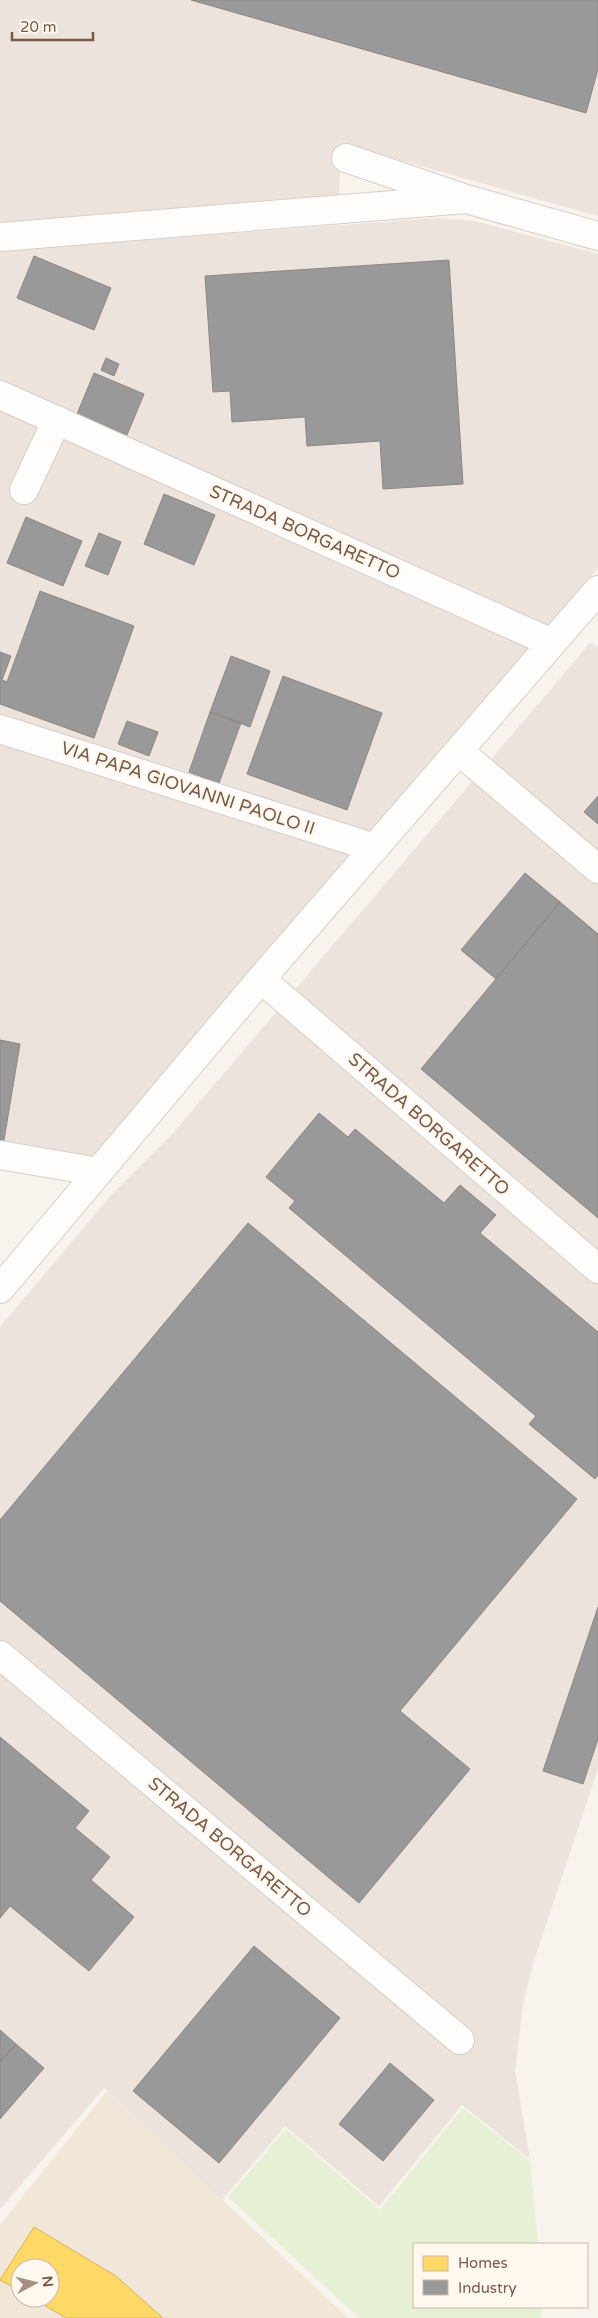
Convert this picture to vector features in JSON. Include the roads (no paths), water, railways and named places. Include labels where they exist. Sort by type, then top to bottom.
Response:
[{"type":"street","points":[[346,158],[466,199],[598,236]]},
{"type":"street","points":[[0,237],[466,199]]},
{"type":"street","name":"STRADA BORGARETTO","points":[[0,394],[552,643]]},
{"type":"street","points":[[24,490],[57,420]]},
{"type":"street","points":[[0,1289],[261,979],[598,590]]},
{"type":"street","name":"VIA PAPA GIOVANNI PAOLO II","points":[[0,729],[375,848]]},
{"type":"street","points":[[459,751],[598,870]]},
{"type":"street","name":"STRADA BORGARETTO","points":[[261,979],[598,1269]]},
{"type":"street","points":[[0,1155],[100,1172]]},
{"type":"street","name":"STRADA BORGARETTO","points":[[0,1655],[460,2040]]}]
